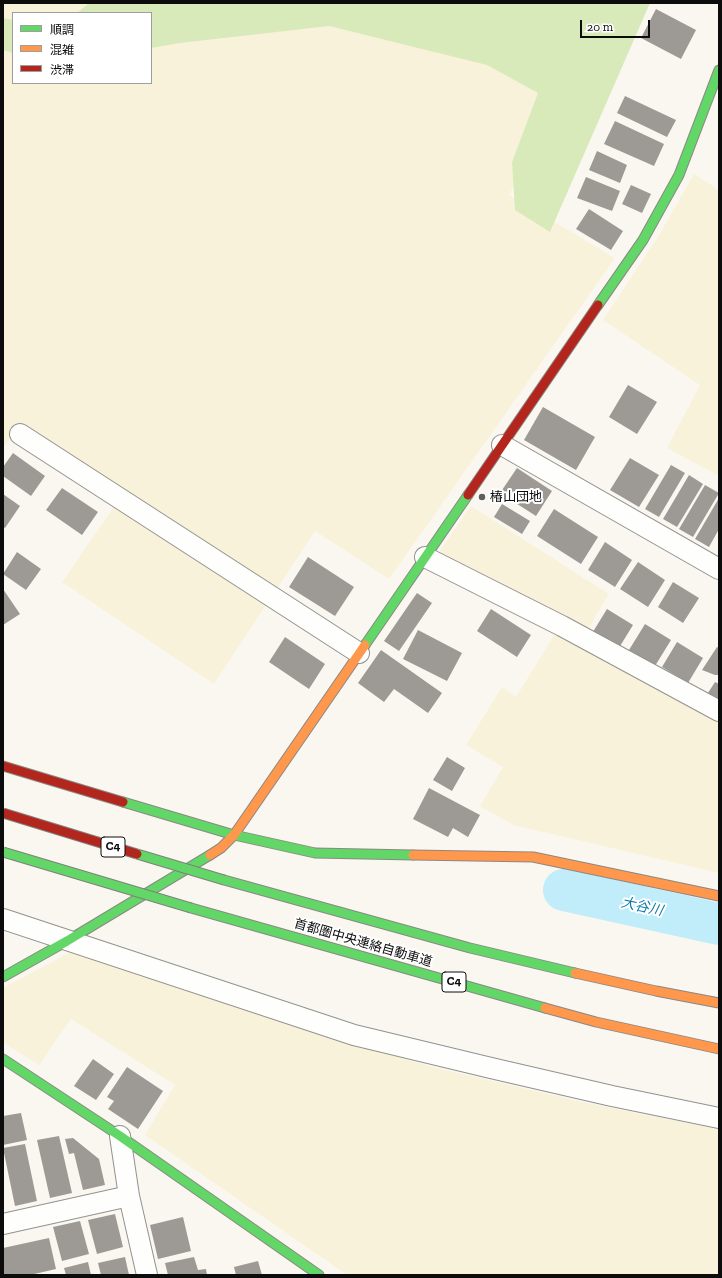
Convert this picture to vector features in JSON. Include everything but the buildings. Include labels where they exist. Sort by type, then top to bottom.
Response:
[{"type":"main road","points":[[3,977],[68,941],[221,848],[234,835],[643,240],[679,175],[719,70]]},
{"type":"main road","points":[[3,766],[234,835],[315,853],[533,857],[719,896]]},
{"type":"main road","name":"首都圏中央連絡自動車道","points":[[3,813],[224,880],[517,960],[668,994],[719,1003]]},
{"type":"main road","name":"首都圏中央連絡自動車道","points":[[3,852],[191,908],[596,1022],[719,1049]]},
{"type":"main road","points":[[3,1059],[120,1136],[314,1273]]},
{"type":"street","points":[[20,434],[359,653]]},
{"type":"street","points":[[502,445],[719,569]]},
{"type":"street","points":[[425,557],[562,626],[719,711]]},
{"type":"street","points":[[3,919],[354,1034],[597,1093],[719,1118]]},
{"type":"street","points":[[120,1136],[129,1196],[147,1275]]},
{"type":"street","points":[[3,1224],[129,1196]]},
{"type":"shaded area","points":[[3,3],[322,3],[568,84],[509,195],[615,258],[389,579],[315,531],[214,684],[62,582],[125,491],[21,423],[3,448]]},
{"type":"shaded area","points":[[694,174],[719,190],[719,476],[667,448],[700,385],[603,320],[658,237]]},
{"type":"shaded area","points":[[471,506],[609,594],[578,646],[643,682],[719,721],[719,873],[513,825],[480,806],[503,767],[466,745],[502,687],[516,697],[564,619],[437,555]]},
{"type":"shaded area","points":[[76,949],[235,1007],[428,1066],[591,1104],[719,1129],[719,1275],[347,1275],[145,1135],[175,1085],[71,1019],[39,1065],[3,1042],[3,988]]},
{"type":"green space","points":[[89,3],[650,3],[550,232],[515,210],[512,162],[538,93],[487,65],[329,26],[180,43],[152,48],[152,12],[78,12]]},
{"type":"green space","points":[[3,18],[12,20],[12,53],[3,50]]},
{"type":"waterway","name":"大谷川","points":[[564,890],[719,924]]},
{"type":"traffic: fast","points":[[598,305],[643,240],[679,175],[719,70]]},
{"type":"traffic: fast","points":[[365,645],[468,495]]},
{"type":"traffic: fast","points":[[123,802],[234,835],[315,853],[413,855]]},
{"type":"traffic: fast","points":[[3,852],[191,908]]},
{"type":"traffic: fast","points":[[137,854],[224,880]]},
{"type":"traffic: fast","points":[[3,977],[67,941],[210,855]]},
{"type":"traffic: fast","points":[[224,880],[470,948],[575,973]]},
{"type":"traffic: fast","points":[[191,908],[545,1008]]},
{"type":"traffic: fast","points":[[3,1059],[120,1136],[319,1275]]},
{"type":"traffic: slow","points":[[210,855],[221,848],[234,835],[365,645]]},
{"type":"traffic: slow","points":[[413,855],[533,857],[719,896]]},
{"type":"traffic: slow","points":[[575,973],[719,1003]]},
{"type":"traffic: slow","points":[[545,1008],[596,1022],[719,1049]]},
{"type":"traffic: jam","points":[[468,495],[598,305]]},
{"type":"traffic: jam","points":[[3,766],[123,802]]},
{"type":"traffic: jam","points":[[3,813],[137,854]]},
{"type":"place","name":"椿山団地","points":[[482,497]]}]
